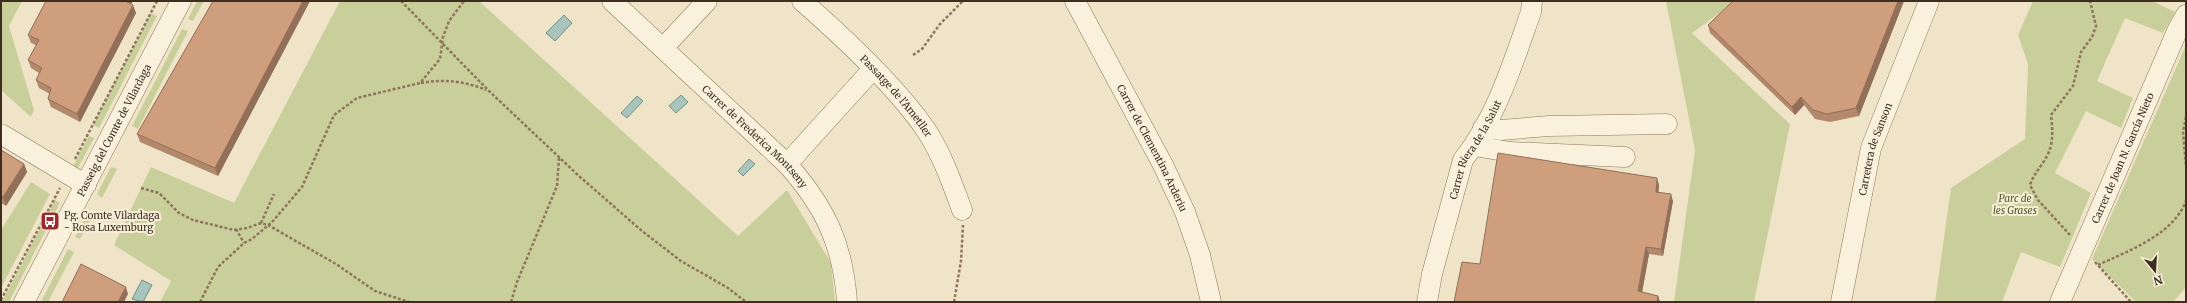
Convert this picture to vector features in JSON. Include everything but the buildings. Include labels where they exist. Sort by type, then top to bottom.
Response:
[{"type":"street","name":"Passeig del Comte de Vilardaga","points":[[24,302],[181,1]]},
{"type":"street","name":"Carrer de Frederica Montseny","points":[[612,1],[787,164],[822,210],[843,268],[847,302]]},
{"type":"street","points":[[663,48],[708,1]]},
{"type":"street","name":"Passatge de l'Ametller","points":[[802,1],[873,69],[901,99],[926,130],[942,159],[962,210]]},
{"type":"street","name":"Carrer de Clementina Arderiu","points":[[1075,1],[1163,165],[1185,212],[1200,254],[1211,302]]},
{"type":"street","name":"Carrer Riera de la Salut","points":[[1427,302],[1432,274],[1463,160],[1474,146],[1507,81],[1531,12],[1532,1]]},
{"type":"street","name":"Carretera de Sanson","points":[[1841,302],[1871,148],[1929,1]]},
{"type":"street","name":"Carrer de Joan N. García Nieto","points":[[2060,302],[2178,29],[2186,15]]},
{"type":"street","points":[[787,164],[873,69]]},
{"type":"street","points":[[1483,128],[1506,130],[1556,126],[1667,124]]},
{"type":"street","points":[[1,134],[86,185]]},
{"type":"street","points":[[1474,146],[1510,152],[1625,157]]},
{"type":"path","points":[[74,161],[156,1]]},
{"type":"path","points":[[401,1],[439,39],[442,46],[489,91],[559,157],[642,231],[681,261],[728,288],[746,302]]},
{"type":"path","points":[[420,83],[436,65],[442,52],[442,46],[449,21],[464,1]]},
{"type":"path","points":[[913,55],[922,49],[940,24],[963,1]]},
{"type":"path","points":[[2090,1],[2096,26],[2092,37],[2081,52],[2073,86],[2051,115],[2053,143],[2043,163],[2033,175],[2030,185],[2038,200],[2131,302]]},
{"type":"path","points":[[200,302],[218,267],[244,242],[252,240],[268,225],[302,188],[334,115],[357,98],[434,80],[464,82],[489,91]]},
{"type":"path","points":[[2186,117],[2183,132],[2186,166]]},
{"type":"path","points":[[511,302],[517,282],[557,186],[559,157]]},
{"type":"path","points":[[1,300],[60,187]]},
{"type":"path","points":[[141,188],[159,193],[179,213],[193,220],[236,229],[247,228],[261,223],[268,225],[336,264],[375,291],[409,302]]},
{"type":"path","points":[[261,223],[274,194]]},
{"type":"path","points":[[2098,265],[2156,236],[2182,213],[2186,201]]},
{"type":"path","points":[[954,302],[961,261],[964,222],[962,210]]},
{"type":"path","points":[[236,229],[244,242]]},
{"type":"green space","points":[[1,1],[22,1],[9,26],[34,110],[31,117],[1,90]]},
{"type":"green space","points":[[197,1],[204,1],[193,21],[188,19]]},
{"type":"green space","points":[[340,1],[479,1],[738,236],[787,190],[831,263],[835,302],[160,302],[171,281],[114,245],[151,167],[234,203]]},
{"type":"green space","points":[[1666,1],[1736,1],[1692,33],[1790,124],[1754,302],[1674,302],[1695,150]]},
{"type":"green space","name":"Parc de les Grases","points":[[2033,1],[2152,1],[2175,12],[2163,33],[2125,18],[2097,81],[2133,98],[2121,128],[2086,111],[2055,173],[2091,193],[2060,267],[2021,252],[2002,302],[1935,302],[1951,188],[2025,139],[2028,64],[2018,35]]},
{"type":"green space","points":[[151,13],[157,16],[99,128],[93,125]]},
{"type":"green space","points":[[182,29],[188,31],[138,129],[132,126]]},
{"type":"green space","points":[[2186,45],[2186,287],[2173,302],[2136,302],[2092,259]]},
{"type":"green space","points":[[89,136],[94,138],[77,170],[72,168]]},
{"type":"green space","points":[[111,167],[117,169],[102,198],[97,194]]},
{"type":"green space","points":[[31,182],[50,194],[1,288],[1,230]]},
{"type":"green space","points":[[55,200],[60,203],[9,302],[2,302]]},
{"type":"green space","points":[[86,216],[91,218],[80,239],[75,237]]},
{"type":"green space","points":[[68,249],[74,252],[48,302],[41,302]]},
{"type":"water","points":[[564,15],[572,23],[555,41],[546,33]]},
{"type":"water","points":[[681,95],[688,102],[676,113],[669,106]]},
{"type":"water","points":[[637,96],[643,101],[627,118],[621,113]]},
{"type":"water","points":[[749,159],[755,164],[743,176],[738,171]]},
{"type":"water","points":[[142,280],[152,285],[143,302],[132,299]]},
{"type":"place","name":"Pg. Comte Vilardaga - Rosa Luxemburg","points":[[50,221]]}]
